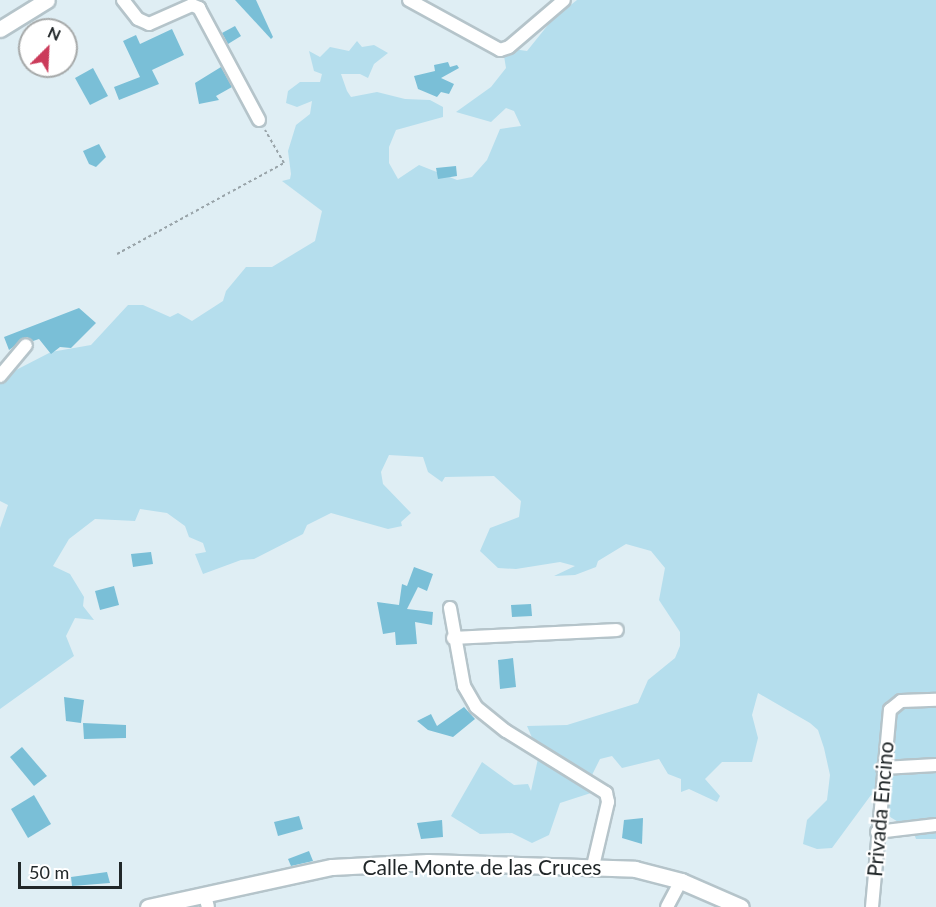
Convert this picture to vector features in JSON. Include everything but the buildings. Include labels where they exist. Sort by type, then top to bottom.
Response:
[{"type":"street","points":[[0,29],[47,0]]},
{"type":"street","points":[[123,0],[138,19],[149,24],[192,5],[200,8],[259,120]]},
{"type":"street","points":[[409,0],[500,50],[509,48],[564,0]]},
{"type":"street","points":[[0,376],[26,345]]},
{"type":"street","points":[[450,608],[453,638],[464,686],[476,707],[506,731],[606,794],[608,802],[593,866]]},
{"type":"street","points":[[453,638],[617,630]]},
{"type":"street","name":"Privada Encino","points":[[872,907],[877,832],[890,710],[901,701],[936,700]]},
{"type":"street","points":[[883,768],[936,765]]},
{"type":"street","points":[[877,832],[936,825]]},
{"type":"street","name":"Calle Monte de las Cruces","points":[[148,907],[207,902],[332,867],[428,862],[635,869],[681,881],[741,907]]},
{"type":"street","points":[[667,907],[681,881]]},
{"type":"path","points":[[117,254],[284,163],[259,120]]},
{"type":"shaded area","points":[[577,0],[936,0],[936,839],[916,839],[913,831],[882,812],[877,798],[871,795],[832,848],[817,849],[803,844],[807,820],[827,800],[830,775],[824,748],[818,730],[810,723],[758,693],[752,715],[758,738],[752,762],[722,762],[705,779],[720,796],[717,802],[689,789],[681,792],[681,779],[668,774],[659,759],[622,768],[612,756],[600,759],[590,779],[594,792],[560,803],[549,835],[532,843],[512,833],[480,834],[451,816],[482,762],[514,785],[528,784],[531,791],[539,754],[527,726],[567,725],[638,703],[648,680],[675,658],[680,646],[680,632],[659,600],[665,568],[651,551],[626,544],[598,561],[596,567],[575,575],[554,576],[575,566],[560,562],[516,569],[498,568],[480,551],[490,528],[519,517],[521,501],[494,476],[445,477],[442,482],[428,472],[423,457],[389,455],[381,472],[383,484],[411,513],[401,522],[402,526],[388,529],[331,513],[307,525],[303,534],[254,559],[241,560],[203,574],[195,554],[206,552],[203,543],[189,537],[185,526],[167,513],[140,509],[135,521],[95,519],[69,539],[53,566],[70,574],[84,597],[83,606],[94,620],[75,618],[66,636],[74,656],[0,709],[0,528],[8,505],[0,501],[0,370],[14,365],[16,370],[51,352],[91,345],[128,305],[143,305],[170,317],[178,313],[192,321],[223,301],[226,291],[246,267],[272,267],[315,241],[322,211],[282,181],[290,179],[288,151],[296,125],[310,114],[312,101],[297,107],[286,103],[288,91],[300,82],[320,82],[322,74],[314,71],[309,51],[320,57],[330,47],[349,51],[357,41],[362,47],[374,45],[388,53],[374,64],[368,78],[360,74],[341,74],[347,91],[351,97],[377,92],[405,99],[430,100],[443,107],[443,117],[396,130],[389,147],[389,163],[398,179],[419,165],[457,180],[472,177],[487,160],[500,129],[521,126],[514,111],[506,108],[491,122],[456,112],[491,87],[506,68],[504,56],[513,49],[527,51],[552,20]]}]
